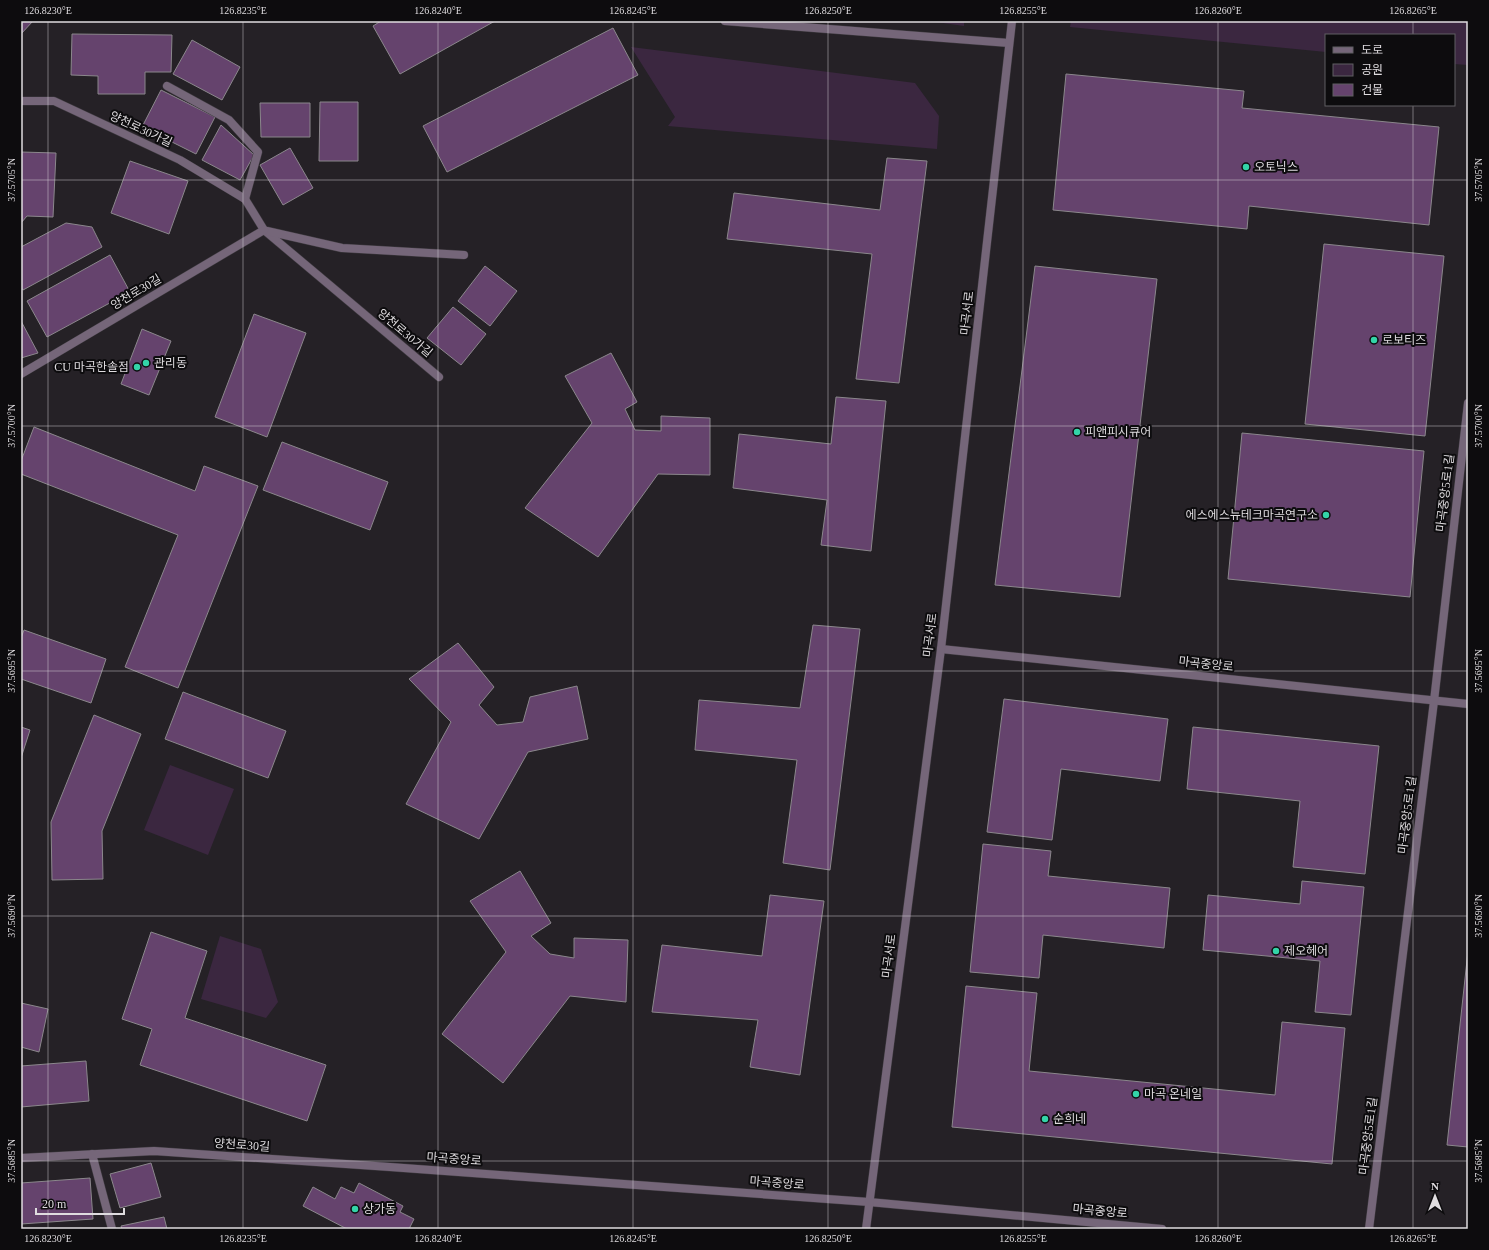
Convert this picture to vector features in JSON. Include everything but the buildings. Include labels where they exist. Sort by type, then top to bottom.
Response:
[{"type":"street","points":[[725,21],[1009,43]]},
{"type":"street","name":"마곡서로","points":[[866,1229],[941,649],[1012,21]]},
{"type":"street","points":[[167,86],[230,120],[258,152],[245,199]]},
{"type":"street","name":"양천로30가길","points":[[21,101],[54,101],[180,160],[245,199],[264,230],[439,377]]},
{"type":"street","points":[[264,230],[342,248],[464,255]]},
{"type":"street","name":"양천로30길","points":[[21,374],[264,230]]},
{"type":"street","name":"마곡중앙5로1길","points":[[1369,1229],[1434,700],[1468,403]]},
{"type":"street","name":"마곡중앙로","points":[[941,649],[1468,704]]},
{"type":"street","name":"양천로30길","points":[[21,1158],[154,1151],[390,1167]]},
{"type":"street","points":[[92,1154],[112,1229]]},
{"type":"street","name":"마곡중앙로","points":[[390,1167],[869,1202],[1162,1229]]},
{"type":"green space","points":[[929,21],[964,21],[964,26]]},
{"type":"green space","points":[[1071,21],[1468,21],[1468,65],[1455,64],[1455,34],[1325,34],[1325,52],[1070,27]]},
{"type":"green space","points":[[631,47],[915,83],[939,116],[937,149],[668,126],[675,117]]},
{"type":"green space","points":[[170,765],[234,789],[208,855],[144,830]]},
{"type":"green space","points":[[220,936],[261,949],[278,1002],[266,1018],[201,999]]},
{"type":"place","name":"오토닉스","points":[[1246,167]]},
{"type":"place","name":"로보티즈","points":[[1374,340]]},
{"type":"place","name":"관리동","points":[[146,363]]},
{"type":"place","name":"CU 마곡한솔점","points":[[137,367]]},
{"type":"place","name":"피앤피시큐어","points":[[1077,432]]},
{"type":"place","name":"에스에스뉴테크마곡연구소","points":[[1326,515]]},
{"type":"place","name":"제오헤어","points":[[1276,951]]},
{"type":"place","name":"마곡 온네일","points":[[1136,1094]]},
{"type":"place","name":"순희네","points":[[1045,1119]]},
{"type":"place","name":"상가동","points":[[355,1209]]}]
